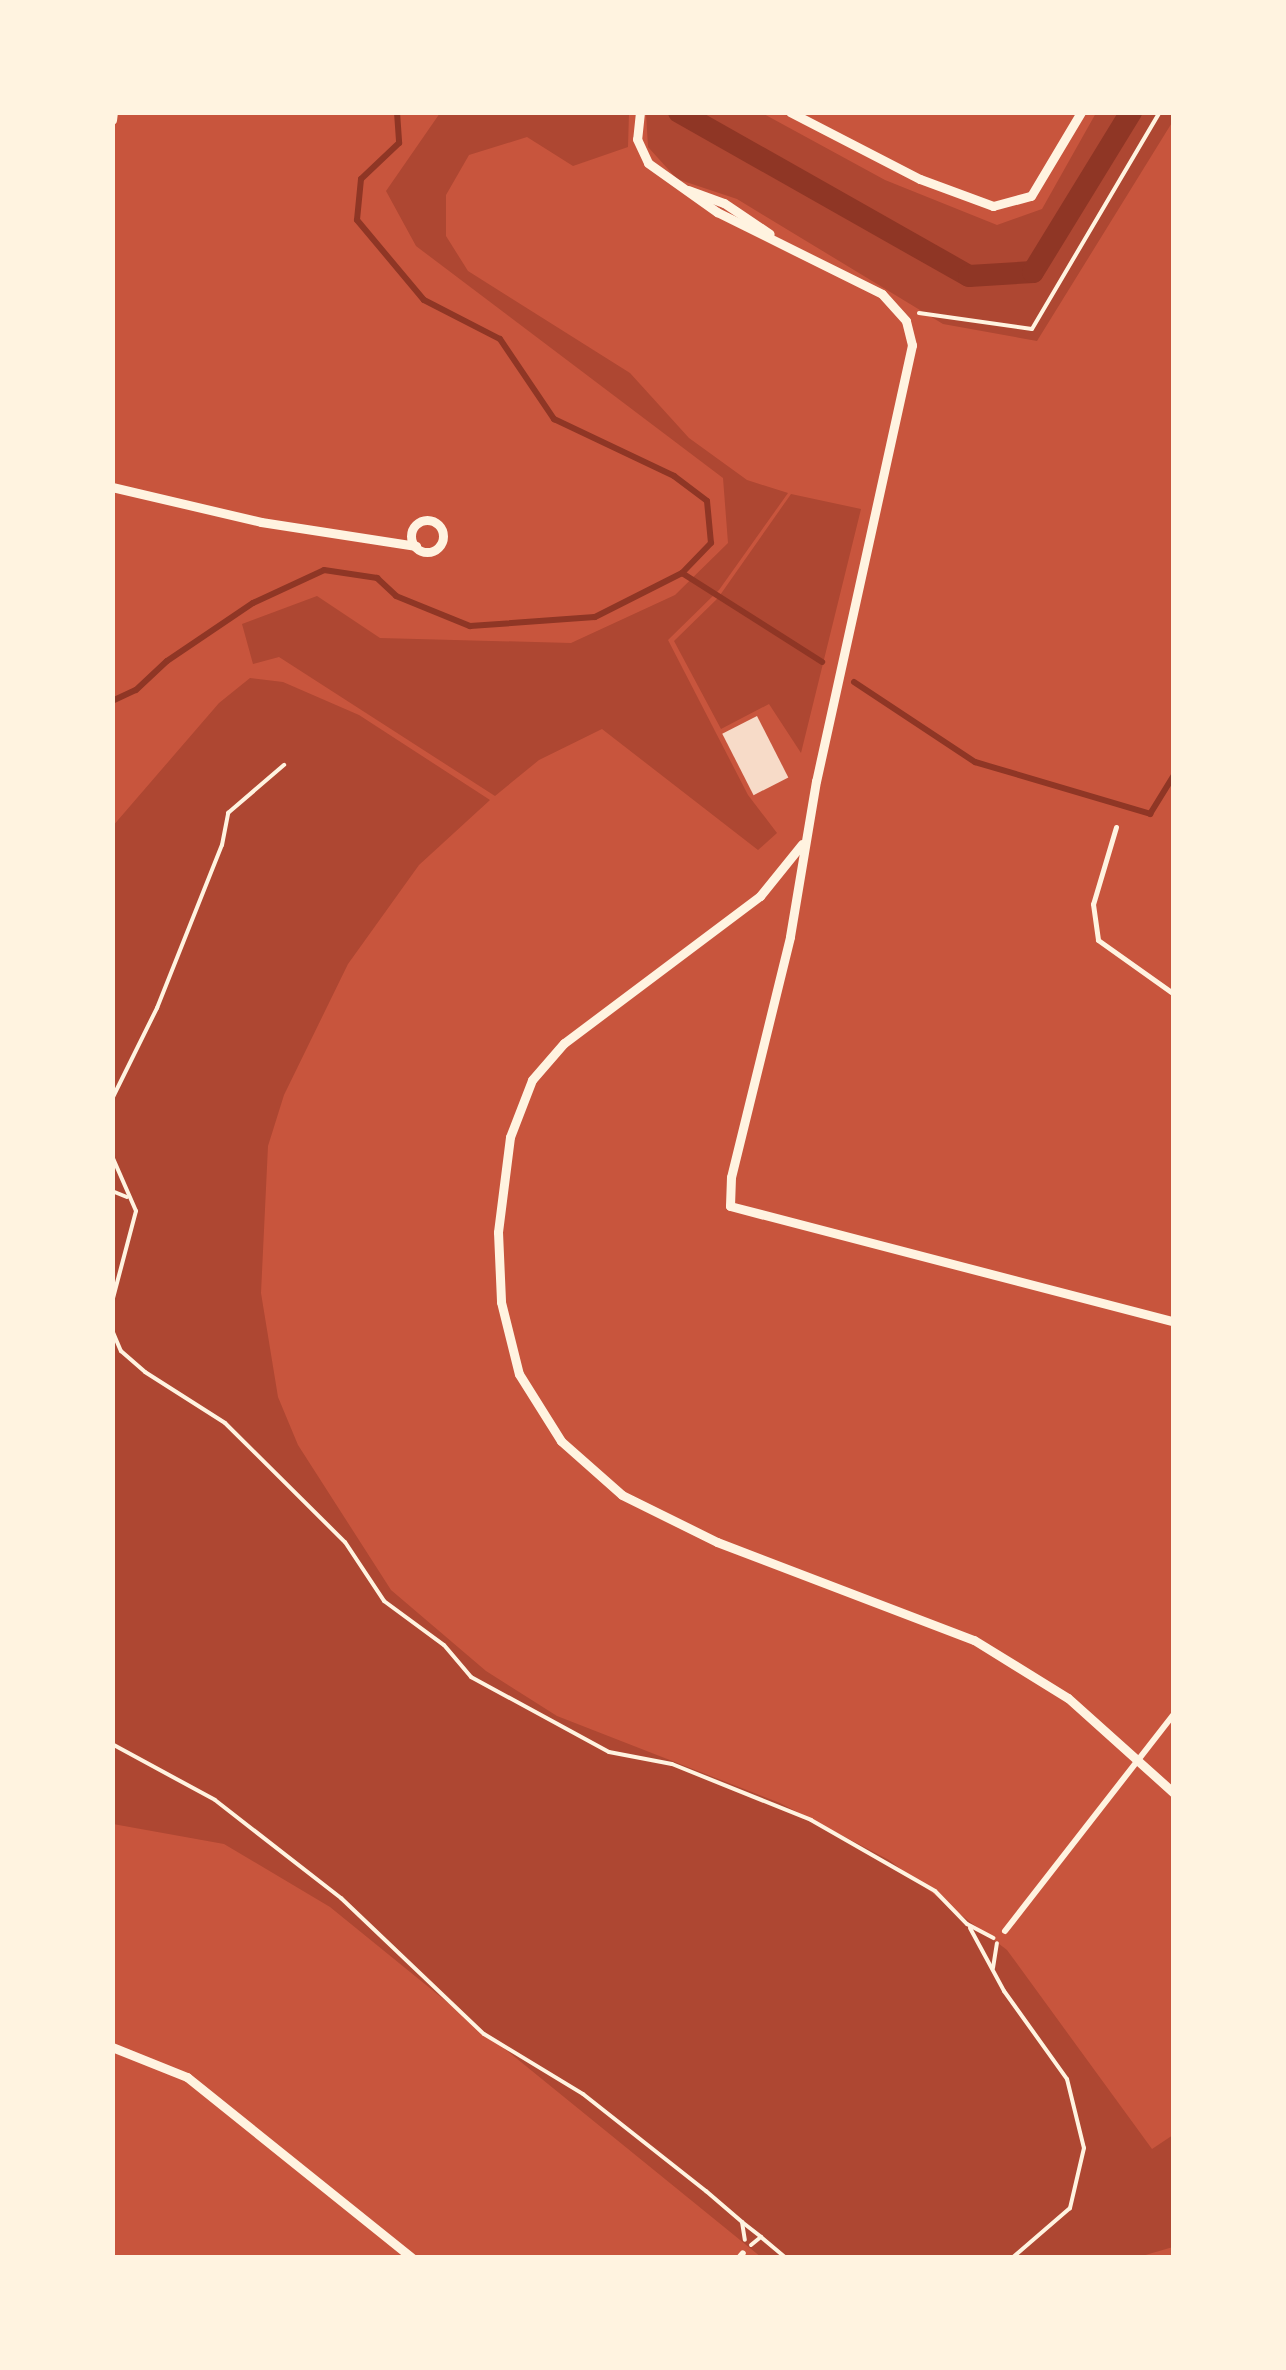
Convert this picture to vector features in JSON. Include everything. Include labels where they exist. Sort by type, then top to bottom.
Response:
[{"type":"street","points":[[112,120],[113,112]]},
{"type":"street","points":[[640,112],[640,151],[674,185],[724,203],[780,242],[899,310],[910,332],[908,372],[806,837],[790,937],[730,1177],[730,1206],[1174,1322]]},
{"type":"street","points":[[790,112],[920,179],[993,206],[1031,196],[1081,112]]},
{"type":"street","points":[[115,486],[261,522],[384,536],[433,550],[443,536],[436,522],[416,524],[384,536]]},
{"type":"street","points":[[416,524],[416,546]]},
{"type":"street","points":[[806,837],[783,874],[760,896],[564,1043],[532,1080],[510,1138],[498,1232],[501,1302],[520,1374],[562,1441],[622,1495],[717,1542],[974,1640],[1042,1678],[1140,1756],[1174,1793]]},
{"type":"street","points":[[1005,1931],[1174,1714]]},
{"type":"street","points":[[112,2046],[154,2059],[202,2088],[412,2258]]},
{"type":"lane","points":[[1116,828],[1093,904],[1098,940],[1174,994]]},
{"type":"path","points":[[899,310],[1032,329],[1160,112]]},
{"type":"path","points":[[112,1099],[157,1008],[231,819],[230,808],[239,808],[284,765]]},
{"type":"path","points":[[112,1156],[129,1198],[136,1231],[112,1302]]},
{"type":"path","points":[[112,1191],[129,1198]]},
{"type":"path","points":[[112,1330],[121,1351],[146,1372],[224,1423],[345,1542],[384,1601],[444,1645],[470,1677],[610,1752],[672,1764],[780,1804],[904,1872],[987,1938],[1005,1931]]},
{"type":"path","points":[[112,1744],[216,1800],[370,1921],[484,2034],[583,2094],[786,2258]]},
{"type":"path","points":[[968,1924],[995,1976],[1067,2078],[1084,2148],[1070,2208],[1012,2258]]},
{"type":"path","points":[[995,1976],[995,1946],[1005,1931]]},
{"type":"path","points":[[742,2222],[744,2251],[760,2237]]},
{"type":"shaded area","points":[[440,113],[629,113],[628,147],[573,166],[527,137],[469,155],[446,195],[446,236],[468,271],[630,373],[689,438],[747,480],[788,493],[719,590],[668,640],[748,795],[777,833],[758,850],[602,729],[539,760],[495,796],[279,657],[253,664],[242,624],[317,596],[380,638],[571,643],[675,595],[728,543],[723,478],[416,246],[386,191]]},
{"type":"shaded area","points":[[646,113],[762,113],[885,180],[997,225],[1042,209],[1096,113],[1174,113],[1173,121],[1037,341],[943,324],[737,199],[677,179],[648,147]]},
{"type":"shaded area","points":[[791,494],[861,509],[801,753],[769,704],[721,729],[674,641],[718,598]]},
{"type":"shaded area","points":[[250,678],[283,682],[359,715],[490,800],[419,865],[348,964],[284,1095],[268,1146],[261,1293],[278,1397],[298,1445],[391,1590],[486,1671],[557,1716],[780,1803],[889,1860],[1007,1950],[1152,2149],[1173,2135],[1173,2247],[1135,2258],[761,2257],[330,1907],[224,1844],[113,1824],[112,827],[219,703]]},
{"type":"building","points":[[757,716],[788,777],[754,795],[722,734]]},
{"type":"waterway","points":[[397,112],[399,143],[361,179],[357,220],[424,300],[500,339],[554,419],[674,476],[707,501],[711,543],[682,573],[822,662]]},
{"type":"waterway","points":[[679,112],[969,276],[1033,272],[1131,112]]},
{"type":"waterway","points":[[112,701],[136,690],[167,661],[253,603],[324,570],[377,578],[396,596],[470,626],[595,617],[682,573]]},
{"type":"waterway","points":[[854,682],[975,762],[1150,814],[1174,775]]}]
